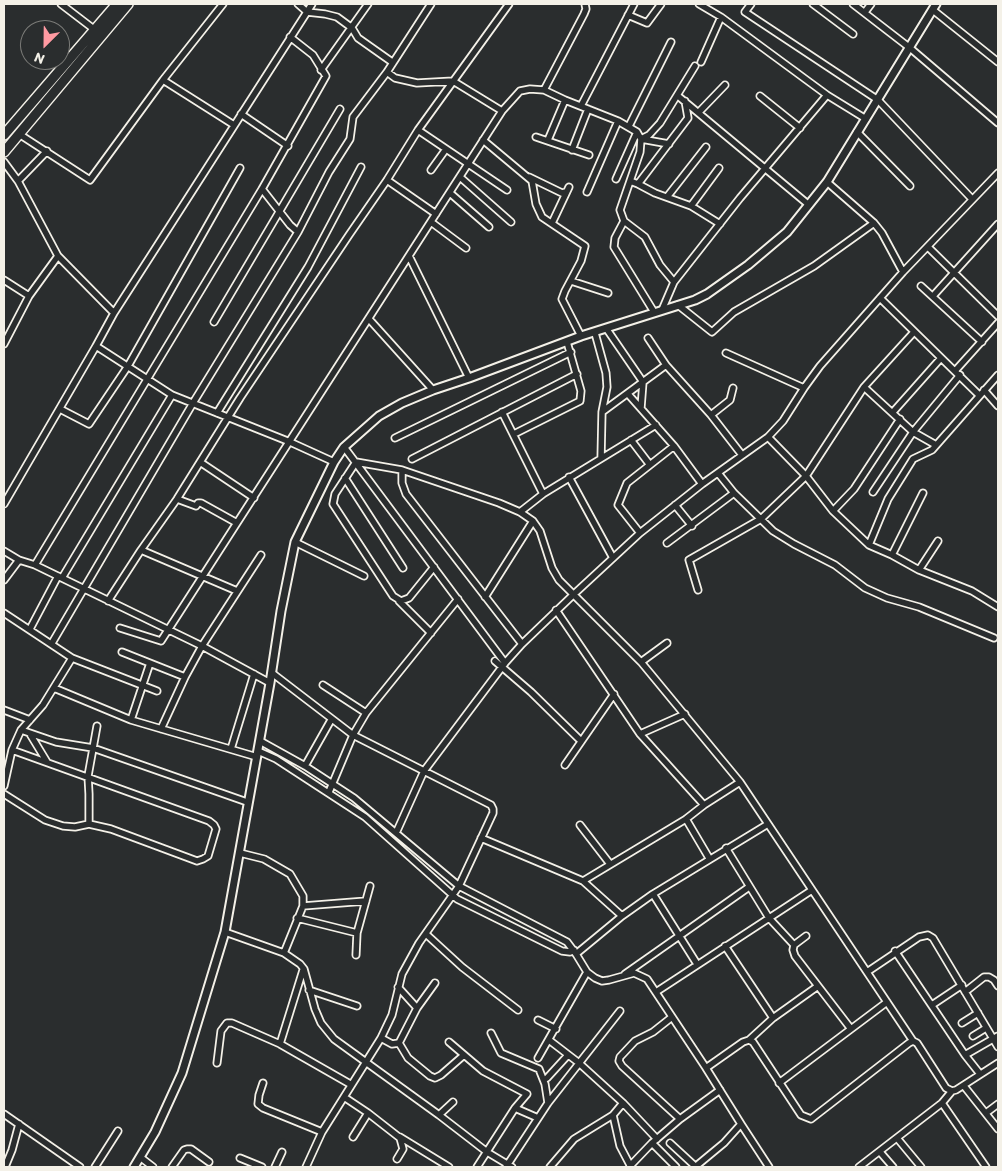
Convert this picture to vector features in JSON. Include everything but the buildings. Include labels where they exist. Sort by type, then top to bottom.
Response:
[{"type":"main road","points":[[4,135],[117,4]]},
{"type":"main road","points":[[4,152],[128,4]]},
{"type":"street","points":[[61,4],[95,30]]},
{"type":"street","points":[[20,134],[90,180],[162,80],[223,4]]},
{"type":"street","points":[[298,4],[307,12],[337,17],[352,28],[358,38],[392,62]]},
{"type":"street","points":[[4,504],[114,313],[312,4]]},
{"type":"street","points":[[321,70],[368,4]]},
{"type":"street","points":[[52,643],[193,404],[298,232],[329,172],[350,139],[353,117],[387,72],[431,4]]},
{"type":"street","points":[[108,601],[177,499],[240,398],[348,235],[387,180],[418,130],[509,4]]},
{"type":"street","points":[[544,90],[584,14],[585,4]]},
{"type":"street","points":[[581,106],[634,4]]},
{"type":"street","points":[[628,15],[647,23],[660,4]]},
{"type":"street","points":[[699,4],[721,17],[827,95],[866,119]]},
{"type":"street","points":[[751,4],[745,12],[878,100],[972,199]]},
{"type":"street","points":[[812,4],[853,34]]},
{"type":"street","points":[[853,4],[910,48],[998,123]]},
{"type":"street","points":[[865,12],[871,4]]},
{"type":"street","points":[[134,1167],[155,1132],[182,1073],[225,932],[240,853],[247,802],[272,673],[281,611],[295,542],[334,462],[344,447],[379,416],[402,403],[574,339],[695,300],[708,294],[748,266],[787,232],[827,182],[935,7],[998,62]]},
{"type":"street","points":[[641,139],[654,131],[678,96],[698,64],[721,17]]},
{"type":"street","points":[[35,565],[288,146],[326,76],[313,55],[290,37]]},
{"type":"street","points":[[629,126],[671,42]]},
{"type":"street","points":[[387,72],[395,78],[417,83],[453,80],[502,111]]},
{"type":"street","points":[[162,80],[234,125]]},
{"type":"street","points":[[699,112],[725,84]]},
{"type":"street","points":[[120,628],[161,641],[483,140],[502,111],[520,91],[530,89],[544,90],[618,121],[637,132],[641,139],[640,152],[620,210],[624,221],[645,237],[660,264],[674,282]]},
{"type":"street","points":[[662,310],[674,282],[827,95]]},
{"type":"street","points":[[678,96],[809,206]]},
{"type":"street","points":[[760,96],[800,128]]},
{"type":"street","points":[[548,140],[564,100]]},
{"type":"street","points":[[638,184],[688,118],[685,101]]},
{"type":"street","points":[[214,322],[340,108]]},
{"type":"street","points":[[572,150],[588,109]]},
{"type":"street","points":[[241,114],[288,146]]},
{"type":"street","points":[[587,192],[618,121]]},
{"type":"street","points":[[418,130],[507,190]]},
{"type":"street","points":[[616,179],[637,132]]},
{"type":"street","points":[[857,132],[910,186]]},
{"type":"street","points":[[536,137],[590,156]]},
{"type":"street","points":[[641,139],[668,144]]},
{"type":"street","points":[[483,140],[532,181],[542,217],[585,246],[581,261],[562,299],[574,339],[571,352],[581,391],[580,401],[514,434]]},
{"type":"street","points":[[667,197],[706,147]]},
{"type":"street","points":[[431,170],[446,149]]},
{"type":"street","points":[[18,182],[47,151]]},
{"type":"street","points":[[4,162],[18,182],[58,256],[114,313]]},
{"type":"street","points":[[60,409],[89,424],[128,366],[240,168]]},
{"type":"street","points":[[217,413],[308,267],[361,168]]},
{"type":"street","points":[[691,206],[720,168]]},
{"type":"street","points":[[396,832],[424,771],[503,665],[522,644],[640,533],[718,472],[768,437],[784,421],[820,366],[903,272],[998,173]]},
{"type":"street","points":[[525,175],[562,193],[568,189],[552,223]]},
{"type":"street","points":[[460,177],[511,222]]},
{"type":"street","points":[[387,180],[436,214]]},
{"type":"street","points":[[630,181],[691,206],[720,224]]},
{"type":"street","points":[[827,182],[874,223],[882,233],[903,272]]},
{"type":"street","points":[[262,189],[290,225],[298,232]]},
{"type":"street","points":[[450,193],[489,227]]},
{"type":"street","points":[[624,221],[614,238],[614,247],[654,312]]},
{"type":"street","points":[[431,222],[466,248]]},
{"type":"street","points":[[678,305],[712,332],[734,312],[814,266],[874,223]]},
{"type":"street","points":[[933,296],[955,274],[998,224]]},
{"type":"street","points":[[928,247],[998,316]]},
{"type":"street","points":[[4,344],[6,334],[29,296],[58,256]]},
{"type":"street","points":[[409,256],[470,378]]},
{"type":"street","points":[[4,280],[29,296]]},
{"type":"street","points":[[571,281],[608,293]]},
{"type":"street","points":[[921,286],[982,342]]},
{"type":"street","points":[[880,298],[957,373],[998,406]]},
{"type":"street","points":[[369,319],[433,390]]},
{"type":"street","points":[[873,492],[913,432],[957,373],[998,323]]},
{"type":"street","points":[[606,328],[643,382],[641,408]]},
{"type":"street","points":[[595,332],[606,373],[607,387],[602,412],[601,458]]},
{"type":"street","points":[[698,590],[690,560],[760,519],[806,476],[864,387],[914,332]]},
{"type":"street","points":[[648,338],[666,365],[711,415],[742,456]]},
{"type":"street","points":[[96,346],[172,395],[290,442],[334,462]]},
{"type":"street","points":[[396,438],[571,352]]},
{"type":"street","points":[[726,353],[804,388]]},
{"type":"street","points":[[893,412],[941,358]]},
{"type":"street","points":[[602,412],[666,365]]},
{"type":"street","points":[[412,458],[577,374]]},
{"type":"street","points":[[869,545],[888,499],[913,459],[932,450],[998,375]]},
{"type":"street","points":[[864,387],[913,432],[936,444]]},
{"type":"street","points":[[711,415],[730,400],[733,388]]},
{"type":"street","points":[[628,394],[674,446],[702,484]]},
{"type":"street","points":[[30,629],[172,395]]},
{"type":"street","points":[[502,412],[543,494]]},
{"type":"street","points":[[833,510],[854,489],[900,419]]},
{"type":"street","points":[[520,512],[543,494],[656,425]]},
{"type":"street","points":[[768,437],[806,476],[833,510],[869,545],[920,570],[972,591],[998,607]]},
{"type":"street","points":[[631,440],[650,465]]},
{"type":"street","points":[[640,533],[618,505],[627,483],[674,446]]},
{"type":"street","points":[[344,447],[458,599],[503,665],[581,742]]},
{"type":"street","points":[[200,462],[254,498]]},
{"type":"street","points":[[356,462],[402,470],[499,503],[520,512],[533,521],[540,531],[552,568],[559,580],[641,662],[740,782],[913,1041],[918,1043],[946,1088],[952,1091]]},
{"type":"street","points":[[356,462],[335,494],[333,504],[393,596],[431,633]]},
{"type":"street","points":[[402,470],[402,484],[406,494],[522,644]]},
{"type":"street","points":[[718,472],[734,493],[760,519],[782,537],[834,565],[865,588],[875,594],[919,608],[994,638]]},
{"type":"street","points":[[570,477],[613,558]]},
{"type":"street","points":[[345,478],[403,568]]},
{"type":"street","points":[[667,543],[734,493]]},
{"type":"street","points":[[892,555],[923,493]]},
{"type":"street","points":[[177,499],[196,506],[198,503],[201,503],[237,523]]},
{"type":"street","points":[[676,505],[692,526]]},
{"type":"street","points":[[486,597],[533,521]]},
{"type":"street","points":[[920,570],[938,541]]},
{"type":"street","points":[[295,542],[364,576]]},
{"type":"street","points":[[141,550],[236,591]]},
{"type":"street","points":[[4,551],[18,560],[35,565],[202,646],[270,683]]},
{"type":"street","points":[[160,729],[202,646],[261,555]]},
{"type":"street","points":[[4,580],[18,560]]},
{"type":"street","points":[[398,600],[409,598],[434,567]]},
{"type":"street","points":[[329,792],[353,735],[366,713],[458,599]]},
{"type":"street","points":[[556,610],[640,734],[704,805]]},
{"type":"street","points":[[4,613],[72,658],[157,691]]},
{"type":"street","points":[[641,662],[667,643]]},
{"type":"street","points":[[122,652],[185,677]]},
{"type":"street","points":[[4,786],[12,750],[21,730],[42,705],[72,658]]},
{"type":"street","points":[[495,662],[503,665]]},
{"type":"street","points":[[131,720],[150,663]]},
{"type":"street","points":[[272,673],[353,735],[491,805],[493,813],[459,886],[419,943],[402,974],[392,1015],[381,1038],[350,1084],[322,1132],[306,1167]]},
{"type":"street","points":[[231,750],[254,674]]},
{"type":"street","points":[[323,685],[366,713]]},
{"type":"street","points":[[54,688],[131,720],[231,750],[276,759],[365,817],[453,896],[562,951],[575,952],[653,894],[709,858],[768,824]]},
{"type":"street","points":[[565,765],[614,694]]},
{"type":"street","points":[[4,710],[32,718]]},
{"type":"street","points":[[640,734],[685,714]]},
{"type":"street","points":[[305,766],[331,720]]},
{"type":"street","points":[[89,824],[88,776],[97,726]]},
{"type":"street","points":[[21,730],[56,742],[93,748],[247,802]]},
{"type":"street","points":[[30,733],[47,762]]},
{"type":"street","points":[[260,741],[305,766],[372,812],[459,886],[567,942],[587,972],[602,981],[634,973],[647,979],[769,1167]]},
{"type":"street","points":[[4,794],[45,820],[63,826],[74,827],[89,824],[111,829],[197,861],[203,860],[208,856],[216,830],[209,821],[12,750]]},
{"type":"street","points":[[583,881],[686,819],[740,782]]},
{"type":"street","points":[[686,819],[709,858]]},
{"type":"street","points":[[580,826],[610,864]]},
{"type":"street","points":[[481,838],[583,881],[622,916]]},
{"type":"street","points":[[726,848],[769,918],[794,945]]},
{"type":"street","points":[[240,853],[264,859],[290,874],[304,896],[303,906],[284,953]]},
{"type":"street","points":[[356,955],[357,933],[370,886]]},
{"type":"street","points":[[624,975],[749,887]]},
{"type":"street","points":[[656,992],[812,890]]},
{"type":"street","points":[[653,894],[697,964]]},
{"type":"street","points":[[303,906],[366,901]]},
{"type":"street","points":[[495,918],[501,907]]},
{"type":"street","points":[[297,918],[357,933]]},
{"type":"street","points":[[225,932],[284,953],[300,964],[304,969],[315,1009],[327,1032],[365,1063],[509,1166],[548,1103],[620,1011]]},
{"type":"street","points":[[426,934],[474,977],[518,1010]]},
{"type":"street","points":[[867,972],[919,936],[928,935],[933,938],[998,1047]]},
{"type":"street","points":[[806,936],[794,945],[795,956],[851,1029]]},
{"type":"street","points":[[725,946],[774,1018]]},
{"type":"street","points":[[895,951],[965,1055],[980,1074]]},
{"type":"street","points":[[280,1044],[304,969]]},
{"type":"street","points":[[538,1058],[587,972]]},
{"type":"street","points":[[965,992],[984,977],[994,980],[998,986]]},
{"type":"street","points":[[399,1043],[417,1008],[435,983]]},
{"type":"street","points":[[932,1005],[962,985]]},
{"type":"street","points":[[706,1068],[743,1042],[749,1040],[774,1018],[818,986]]},
{"type":"street","points":[[398,987],[417,1008]]},
{"type":"street","points":[[309,990],[356,1006]]},
{"type":"street","points":[[779,1083],[887,1002]]},
{"type":"street","points":[[962,1023],[978,1013]]},
{"type":"street","points":[[672,1017],[653,1032],[642,1036],[620,1058],[619,1062],[680,1119]]},
{"type":"street","points":[[538,1020],[556,1028]]},
{"type":"street","points":[[217,1063],[220,1031],[227,1023],[232,1023],[280,1044],[350,1084]]},
{"type":"street","points":[[973,1036],[986,1028]]},
{"type":"street","points":[[491,1033],[501,1053],[539,1069],[545,1084],[548,1103]]},
{"type":"street","points":[[965,1055],[998,1036]]},
{"type":"street","points":[[381,1038],[392,1044],[399,1043]]},
{"type":"street","points":[[549,1040],[579,1063],[623,1103],[676,1167]]},
{"type":"street","points":[[749,1040],[801,1115],[810,1119],[913,1041]]},
{"type":"street","points":[[449,1042],[482,1071],[527,1094],[515,1108],[477,1167]]},
{"type":"street","points":[[399,1043],[408,1058],[435,1078],[464,1055]]},
{"type":"street","points":[[546,1078],[568,1055]]},
{"type":"street","points":[[860,1167],[942,1103],[952,1091],[964,1086],[998,1063]]},
{"type":"street","points":[[263,1083],[258,1104],[263,1108],[322,1132]]},
{"type":"street","points":[[964,1086],[998,1129]]},
{"type":"street","points":[[613,1115],[620,1146],[631,1167],[655,1141],[680,1119],[720,1090]]},
{"type":"street","points":[[344,1097],[400,1138],[403,1149],[398,1158]]},
{"type":"street","points":[[438,1115],[453,1102]]},
{"type":"street","points":[[550,1167],[574,1139],[613,1115],[623,1103]]},
{"type":"street","points":[[942,1103],[986,1167]]},
{"type":"street","points":[[986,1112],[998,1104]]},
{"type":"street","points":[[515,1108],[538,1118]]},
{"type":"street","points":[[353,1137],[368,1113]]},
{"type":"street","points":[[4,1114],[80,1167]]},
{"type":"street","points":[[5,1167],[19,1124]]},
{"type":"street","points":[[670,1144],[695,1167],[724,1143],[740,1124]]},
{"type":"street","points":[[95,1167],[118,1131]]},
{"type":"street","points":[[394,1134],[449,1167]]},
{"type":"street","points":[[898,1138],[920,1167]]},
{"type":"street","points":[[172,1167],[184,1150],[187,1149],[191,1149],[210,1162]]},
{"type":"street","points":[[275,1167],[282,1152]]},
{"type":"street","points":[[880,1152],[893,1167]]},
{"type":"street","points":[[139,1158],[154,1167]]},
{"type":"street","points":[[240,1158],[262,1167]]},
{"type":"street","points":[[867,1161],[872,1167]]}]
